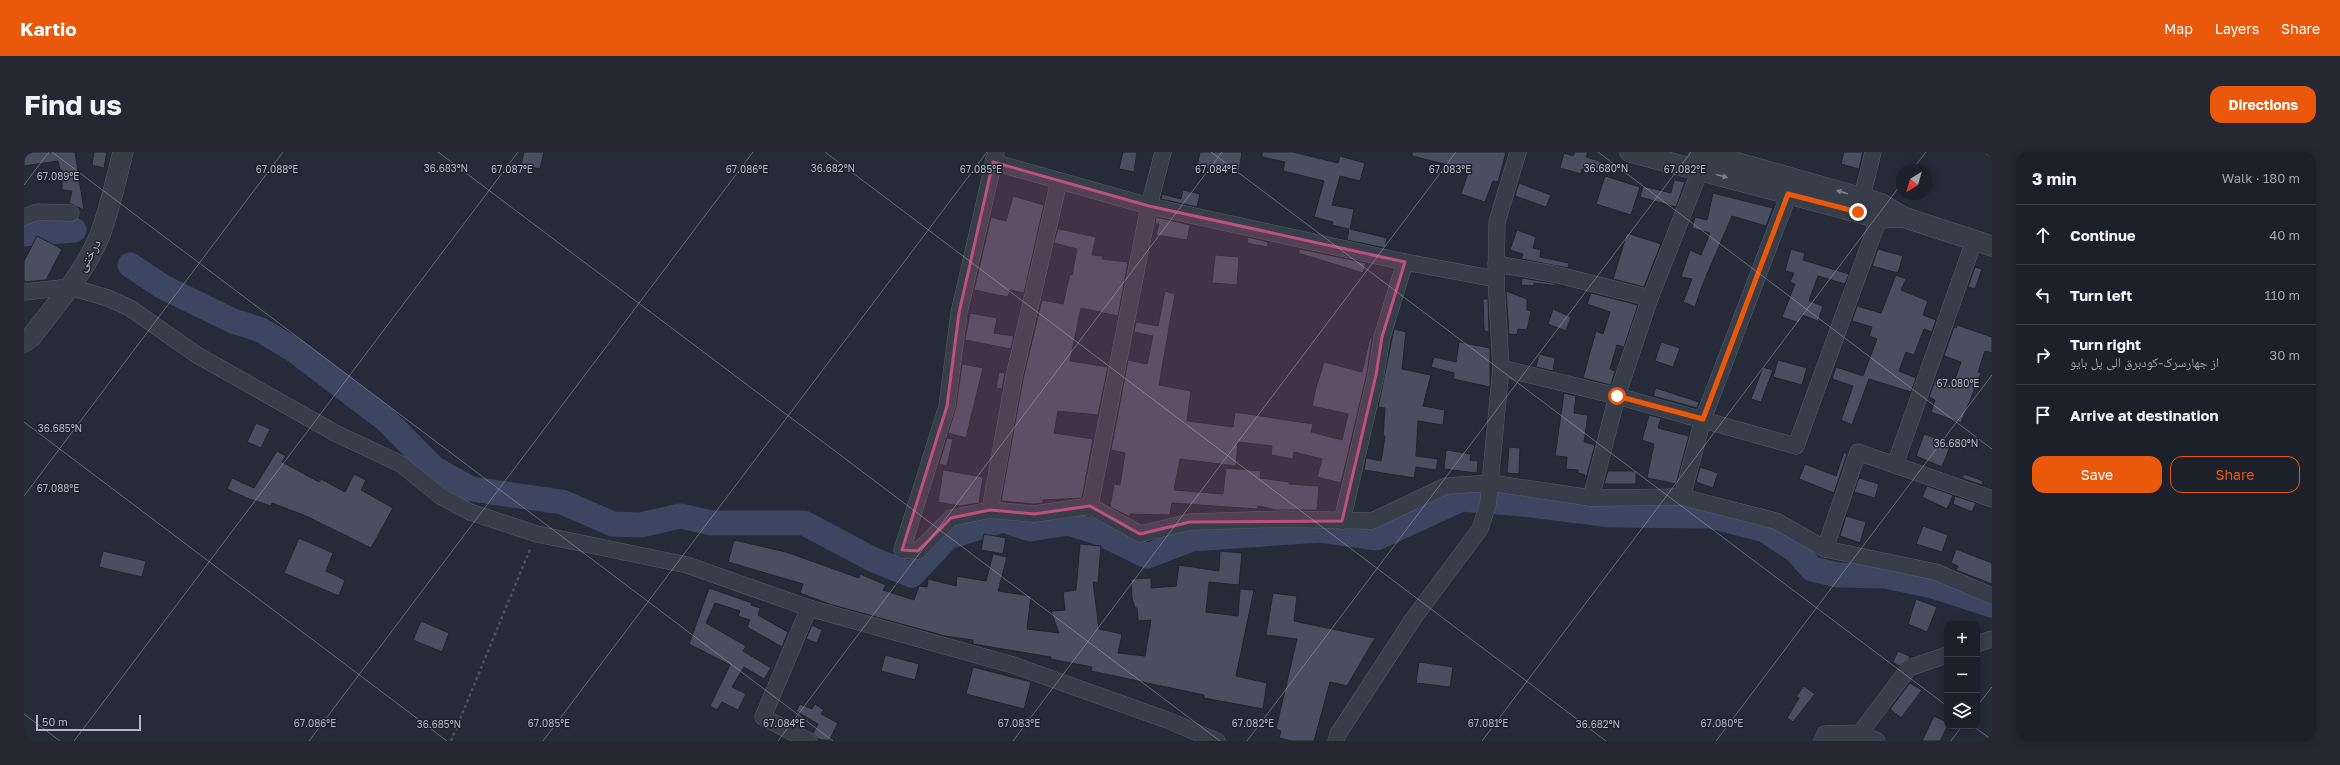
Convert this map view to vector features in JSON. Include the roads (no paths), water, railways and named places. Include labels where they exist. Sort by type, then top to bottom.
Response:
[{"type":"street","name":"درختی","points":[[24,342],[31,336],[70,287],[99,236],[109,208],[123,152]]},
{"type":"street","points":[[1090,506],[1150,206],[1163,152]]},
{"type":"street","points":[[1336,741],[1338,734],[1413,619],[1480,529],[1490,493],[1501,368],[1496,279],[1497,222],[1518,152]]},
{"type":"street","points":[[1630,152],[1699,161],[1860,205],[1879,218],[1903,217]]},
{"type":"street","points":[[1860,205],[1873,152]]},
{"type":"street","points":[[1496,279],[1405,262],[1150,206],[1059,180],[994,157],[959,313],[947,406],[902,550],[918,551],[951,518],[990,510],[1034,514],[1090,506],[1140,534],[1190,522],[1282,519],[1372,521],[1446,486],[1490,493],[1591,498],[1682,498],[1776,521],[1825,549],[1936,572],[1992,596]]},
{"type":"street","points":[[1699,161],[1788,194],[1860,205],[1880,202],[1903,217],[1983,243],[1895,465]]},
{"type":"street","points":[[1591,498],[1617,396],[1699,161]]},
{"type":"street","points":[[990,510],[1014,378],[1059,180]]},
{"type":"street","points":[[1682,498],[1703,419],[1788,194]]},
{"type":"street","points":[[24,217],[37,212],[71,213]]},
{"type":"street","points":[[1501,368],[1617,396],[1796,446],[1879,218]]},
{"type":"street","points":[[1342,521],[1376,374],[1382,337],[1405,262]]},
{"type":"street","points":[[1496,264],[1561,276],[1650,298]]},
{"type":"street","points":[[24,292],[70,287],[108,298],[130,308],[197,355],[336,434],[401,464],[440,496],[470,512],[536,534],[687,565],[809,608],[1013,665],[1167,720],[1217,741]]},
{"type":"street","points":[[1825,549],[1858,452],[1992,499]]},
{"type":"street","points":[[808,741],[764,717],[809,608]]},
{"type":"street","points":[[1980,643],[1992,639]]},
{"type":"street","points":[[1860,732],[1909,668],[1944,656]]},
{"type":"street","points":[[1822,741],[1825,734],[1860,732],[1878,741]]},
{"type":"waterway","points":[[24,234],[74,230]]},
{"type":"waterway","points":[[130,265],[163,287],[233,321],[261,330],[294,350],[385,419],[435,469],[471,489],[562,502],[613,524],[641,525],[680,516],[712,523],[804,523],[874,560],[912,575],[948,537],[1003,520],[1030,529],[1069,523],[1100,533],[1147,556],[1192,539],[1320,530],[1377,538],[1462,499],[1522,504],[1611,515],[1710,516],[1765,530],[1795,550],[1812,569],[1838,575],[1885,576],[1933,586],[1992,605]]}]
